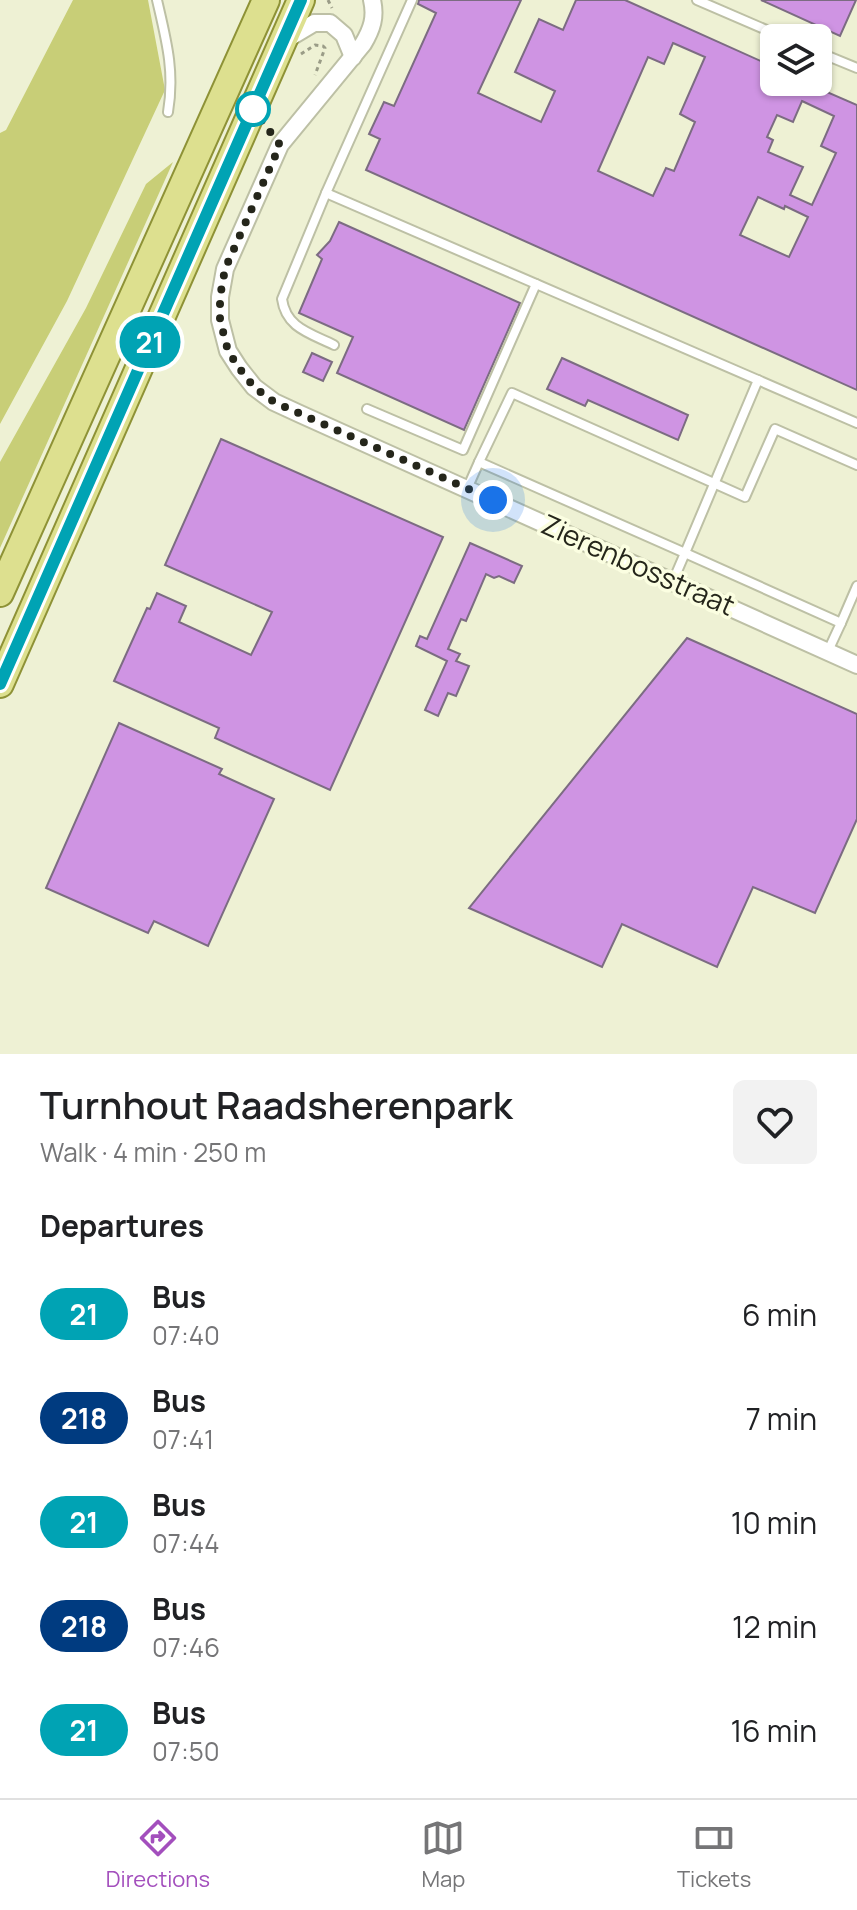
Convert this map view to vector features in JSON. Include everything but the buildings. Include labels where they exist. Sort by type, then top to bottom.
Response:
[{"type":"main road","points":[[0,593],[266,0]]},
{"type":"main road","points":[[0,684],[301,0]]},
{"type":"street","name":"Zierenbosstraat","points":[[372,0],[374,11],[370,33],[280,145],[225,269],[220,320],[228,351],[239,368],[254,387],[274,402],[857,665]]},
{"type":"street","points":[[284,41],[314,23],[330,23],[344,35],[353,57]]},
{"type":"lane","points":[[157,0],[170,57],[172,89],[168,112]]},
{"type":"lane","points":[[334,345],[289,321],[282,299],[412,0]]},
{"type":"lane","points":[[697,0],[760,27]]},
{"type":"lane","points":[[832,58],[857,68]]},
{"type":"lane","points":[[326,193],[857,423]]},
{"type":"lane","points":[[367,409],[463,450],[536,284]]},
{"type":"lane","points":[[673,581],[758,380]]},
{"type":"lane","points":[[467,489],[512,393],[745,497],[775,429],[857,465]]},
{"type":"lane","points":[[479,462],[841,623]]},
{"type":"lane","points":[[828,651],[857,586]]},
{"type":"green space","points":[[73,0],[148,0],[165,90],[67,301],[0,424],[0,133],[6,130]]},
{"type":"green space","points":[[173,162],[0,548],[0,462],[86,308],[146,184]]},
{"type":"bus line","name":"21","points":[[0,684],[301,0]]},
{"type":"route","points":[[253,109],[280,145],[225,269],[220,320],[228,351],[254,387],[274,402],[493,500]]}]
